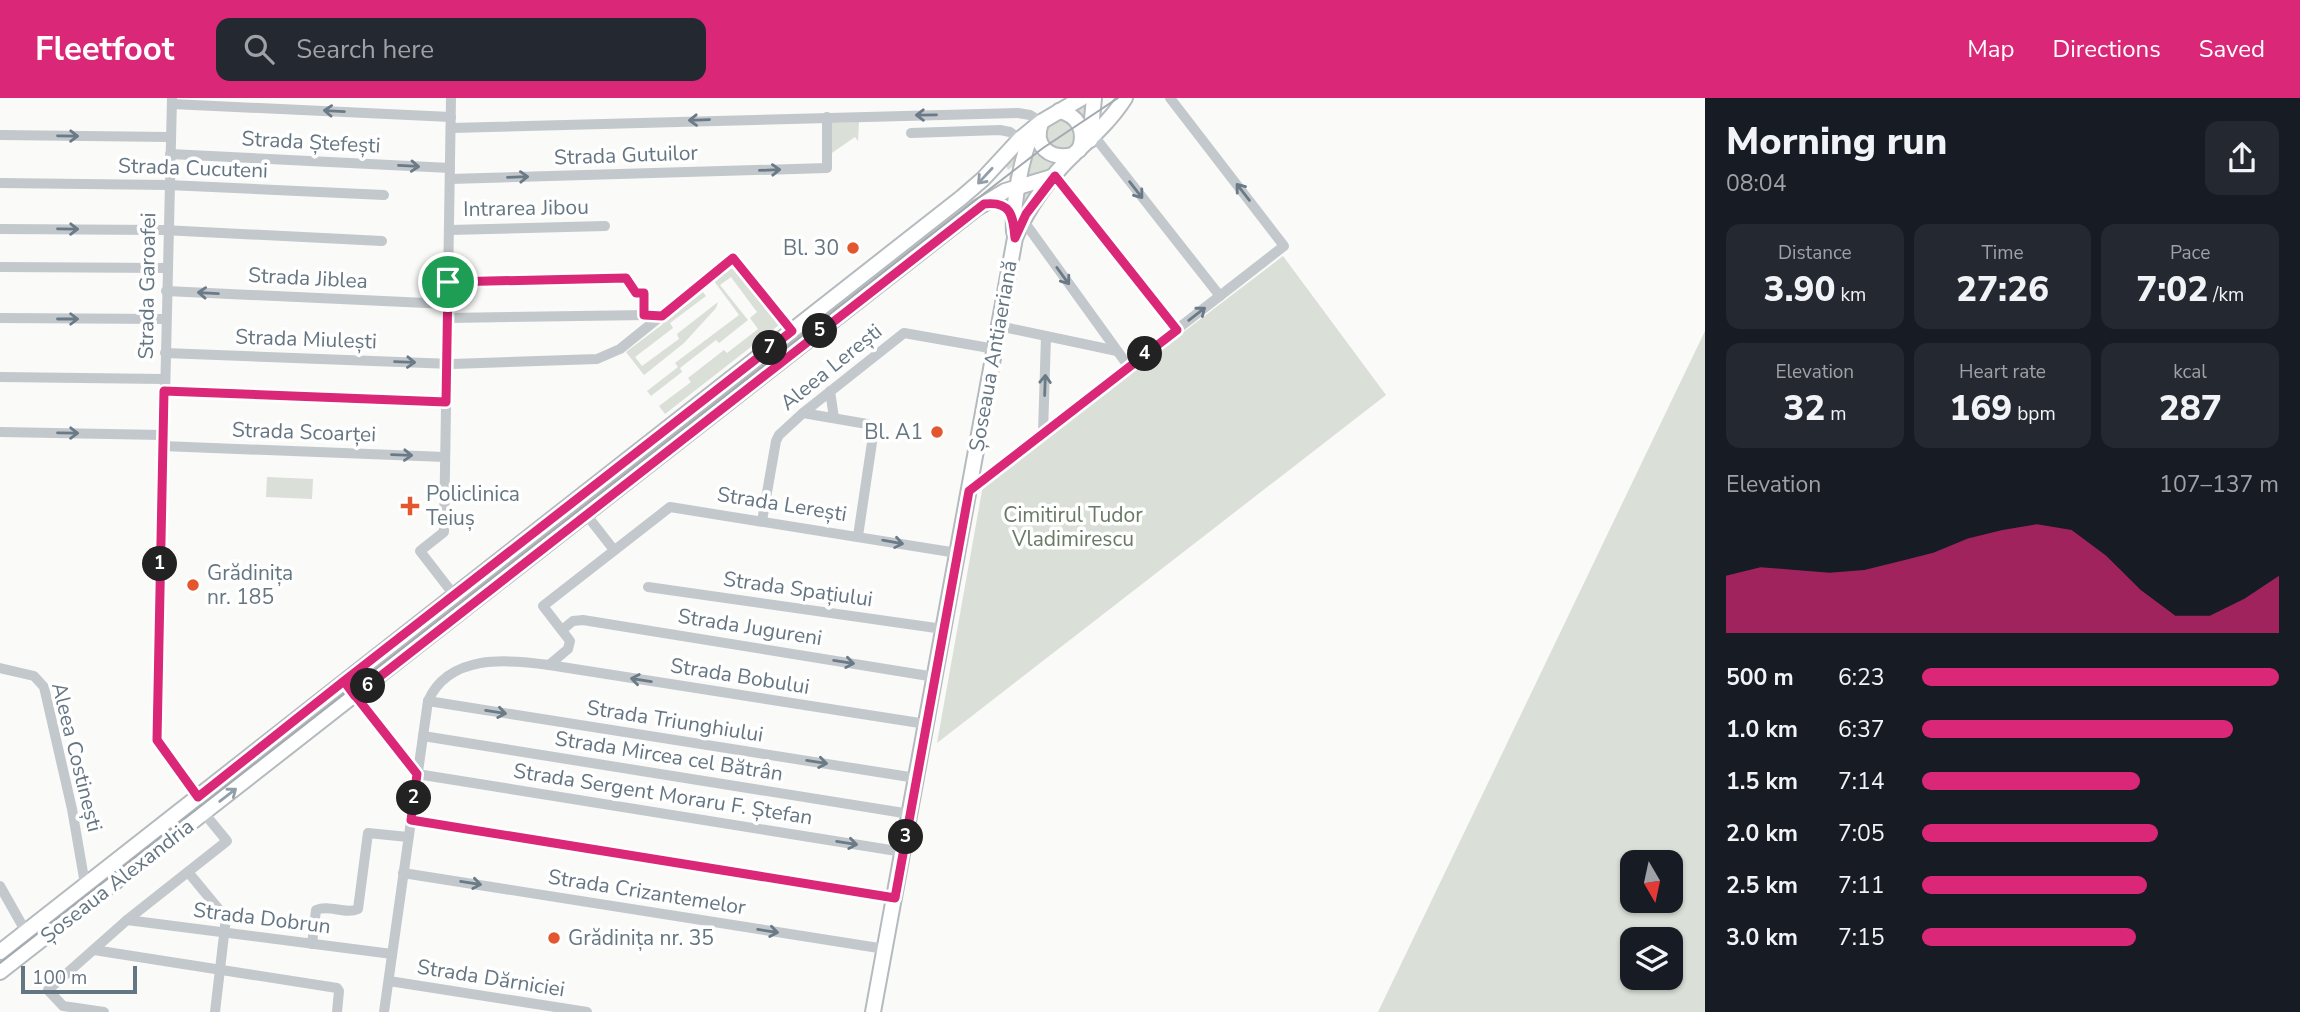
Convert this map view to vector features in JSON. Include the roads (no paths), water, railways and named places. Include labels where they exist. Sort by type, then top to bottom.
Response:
[{"type":"main road","name":"Șoseaua Alexandria","points":[[0,952],[969,192],[1037,125],[1066,105],[1082,98]]},
{"type":"main road","points":[[1084,145],[1094,98]]},
{"type":"main road","points":[[1055,176],[1125,98]]},
{"type":"main road","points":[[1066,105],[1081,127],[1084,145]]},
{"type":"main road","points":[[1037,125],[1039,139],[1045,151],[1057,157],[1084,145]]},
{"type":"main road","name":"Șoseaua Antiaeriană","points":[[873,1012],[995,349],[1016,228],[1019,187],[1026,151],[1037,125]]},
{"type":"main road","name":"Șoseaua Alexandria","points":[[0,972],[984,204],[1000,194],[1055,176]]},
{"type":"main road","name":"Șoseaua Antiaeriană","points":[[1016,228],[1055,176]]},
{"type":"main road","points":[[984,204],[1002,204],[1009,210],[1016,228]]},
{"type":"street","points":[[451,98],[444,532],[420,551],[454,595]]},
{"type":"street","points":[[969,491],[1284,246],[1170,98]]},
{"type":"street","points":[[172,101],[451,122],[1018,113],[1030,115],[1037,125]]},
{"type":"street","name":"Strada Garoafei","points":[[172,101],[157,740],[198,797]]},
{"type":"street","name":"Strada Gutuilor","points":[[450,174],[827,168],[827,117]]},
{"type":"street","points":[[911,132],[1000,130],[1010,132],[1020,139]]},
{"type":"street","points":[[0,135],[170,137]]},
{"type":"street","points":[[1084,145],[1220,296]]},
{"type":"street","name":"Strada Ștefești","points":[[170,154],[450,174]]},
{"type":"street","points":[[1055,176],[1177,330]]},
{"type":"street","name":"Strada Cucuteni","points":[[0,183],[168,185],[384,195]]},
{"type":"street","name":"Intrarea Jibou","points":[[449,230],[605,226]]},
{"type":"street","points":[[1016,228],[1028,227],[1129,367]]},
{"type":"street","points":[[0,229],[168,231],[382,241]]},
{"type":"street","name":"Strada Miulești","points":[[165,353],[446,364],[603,358],[620,349],[733,258],[792,331]]},
{"type":"street","points":[[0,267],[167,268]]},
{"type":"street","points":[[448,282],[626,278],[636,293],[644,293],[644,315]]},
{"type":"street","name":"Strada Jiblea","points":[[166,291],[447,304]]},
{"type":"street","points":[[447,318],[662,316]]},
{"type":"street","points":[[0,318],[166,319]]},
{"type":"street","points":[[999,326],[1117,351]]},
{"type":"street","name":"Aleea Lerești","points":[[762,520],[779,435],[803,412],[904,333],[995,349]]},
{"type":"street","points":[[1043,433],[1046,336]]},
{"type":"street","points":[[0,377],[164,379]]},
{"type":"street","points":[[164,391],[446,402]]},
{"type":"street","points":[[830,391],[834,418]]},
{"type":"street","points":[[803,412],[872,426],[874,433],[858,536]]},
{"type":"street","name":"Strada Scoarței","points":[[0,432],[445,457]]},
{"type":"street","name":"Strada Lerești","points":[[562,630],[543,606],[670,507],[957,553]]},
{"type":"street","points":[[585,513],[614,550]]},
{"type":"street","name":"Strada Spațiului","points":[[648,587],[943,629]]},
{"type":"street","name":"Strada Jugureni","points":[[562,630],[573,621],[583,620],[934,677]]},
{"type":"street","points":[[384,1012],[428,701],[448,676],[474,664],[506,660],[549,665],[570,645],[562,630]]},
{"type":"street","name":"Strada Bobului","points":[[549,665],[926,724]]},
{"type":"street","name":"Aleea Costinești","points":[[0,668],[34,676],[44,687],[72,809],[85,884]]},
{"type":"street","points":[[344,681],[417,774]]},
{"type":"street","name":"Strada Triunghiului","points":[[428,701],[916,778]]},
{"type":"street","name":"Strada Mircea cel Bătrân","points":[[423,736],[910,814]]},
{"type":"street","name":"Strada Sergent Moraru F. Ștefan","points":[[417,774],[903,852]]},
{"type":"street","points":[[104,1012],[63,1006],[48,990],[127,920],[227,841],[204,813]]},
{"type":"street","points":[[411,820],[895,898]]},
{"type":"street","points":[[312,944],[316,910],[358,909],[368,833],[408,837]]},
{"type":"street","points":[[188,872],[223,913],[227,923],[215,1012]]},
{"type":"street","name":"Strada Crizantemelor","points":[[403,873],[885,949]]},
{"type":"street","points":[[0,886],[26,932]]},
{"type":"street","name":"Strada Dobrun","points":[[127,920],[392,954]]},
{"type":"street","points":[[94,950],[337,988],[337,1012]]},
{"type":"street","name":"Strada Dărniciei","points":[[389,981],[587,1012]]},
{"type":"tram line","points":[[0,963],[995,185],[1043,148],[1118,98]]},
{"type":"place","name":"Bl. 30","points":[[853,248]]},
{"type":"place","name":"Bl. A1","points":[[937,432]]},
{"type":"place","name":"Policlinica Teiuș","points":[[410,506]]},
{"type":"place","name":"Grădinița nr. 185","points":[[193,585]]},
{"type":"place","name":"Grădinița nr. 35","points":[[554,938]]},
{"type":"park label","name":"Cimitirul Tudor Vladimirescu","points":[[1073,527]]}]
